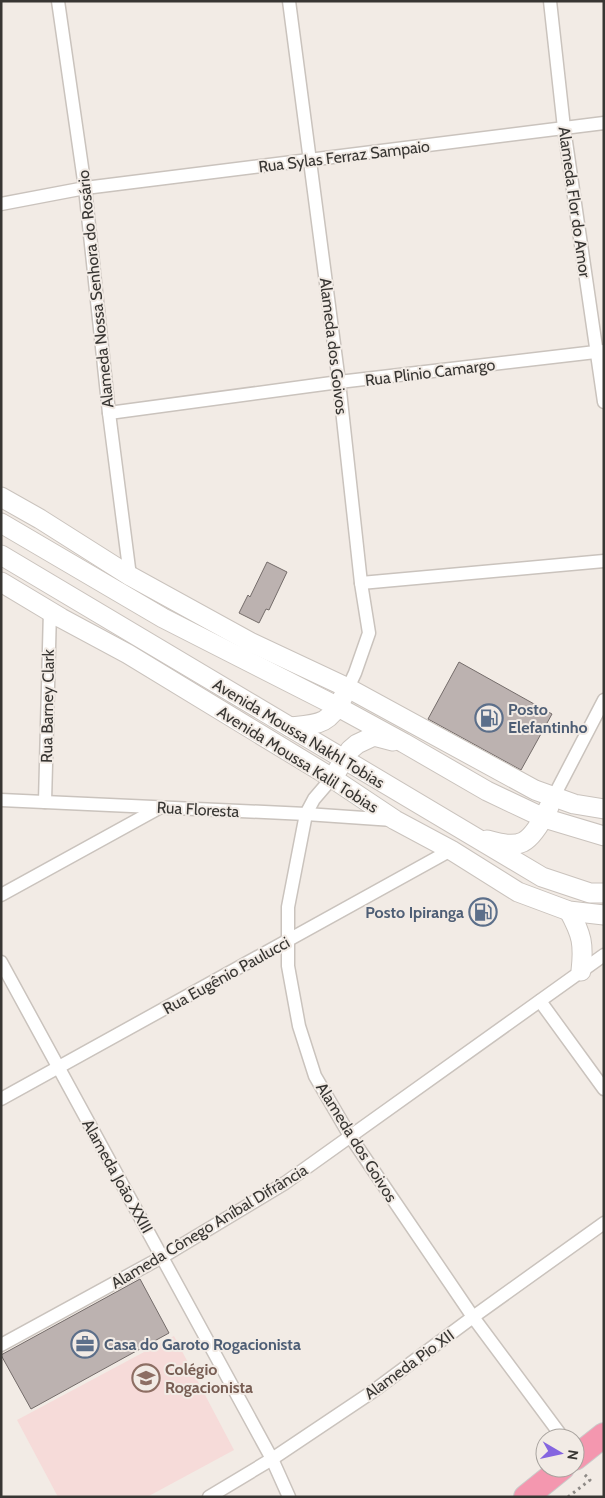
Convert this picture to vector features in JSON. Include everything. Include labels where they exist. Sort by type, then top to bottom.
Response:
[{"type":"highway","points":[[585,1449],[604,1435]]},
{"type":"highway","points":[[526,1497],[549,1478]]},
{"type":"main road","points":[[1,497],[40,519],[130,576],[250,642],[348,688],[535,790],[574,804],[604,809]]},
{"type":"main road","points":[[1,512],[40,519]]},
{"type":"main road","points":[[1,523],[163,618],[338,707],[488,791],[544,818],[604,836]]},
{"type":"main road","name":"Avenida Moussa Nakhl Tobias","points":[[1,555],[542,877],[590,893],[604,893]]},
{"type":"main road","points":[[1,567],[20,592]]},
{"type":"main road","name":"Avenida Moussa Kalil Tobias","points":[[1,582],[128,654],[332,778],[401,823],[451,850],[518,892],[570,911],[604,916]]},
{"type":"main road","points":[[250,642],[269,672]]},
{"type":"main road","points":[[128,654],[186,665]]},
{"type":"main road","points":[[290,727],[324,722],[338,707],[348,688]]},
{"type":"main road","points":[[332,778],[350,750],[357,744],[374,736],[404,743]]},
{"type":"main road","points":[[488,791],[535,790]]},
{"type":"main road","points":[[474,837],[505,844],[523,842],[544,818],[553,798]]},
{"type":"main road","points":[[401,823],[421,806]]},
{"type":"main road","points":[[535,899],[542,877]]},
{"type":"main road","points":[[570,911],[578,926],[582,944],[581,971]]},
{"type":"street","name":"Alameda Nossa Senhora do Rosário","points":[[58,1],[85,188],[108,413],[130,576]]},
{"type":"street","name":"Alameda dos Goivos","points":[[289,1],[311,160],[339,382],[361,583],[369,633],[355,674],[348,688]]},
{"type":"street","name":"Alameda Flor do Amor","points":[[550,1],[564,128],[600,352],[604,402]]},
{"type":"street","name":"Rua Sylas Ferraz Sampaio","points":[[1,204],[85,188],[604,123]]},
{"type":"street","name":"Rua Plinio Camargo","points":[[108,413],[339,382],[600,352]]},
{"type":"street","points":[[361,583],[604,562]]},
{"type":"street","name":"Rua Barney Clark","points":[[45,802],[50,610]]},
{"type":"street","points":[[553,798],[604,700]]},
{"type":"street","name":"Alameda dos Goivos","points":[[332,778],[314,799],[306,814],[288,907],[288,966],[299,1026],[315,1076],[350,1136],[550,1428]]},
{"type":"street","name":"Rua Floresta","points":[[1,800],[306,814],[401,823]]},
{"type":"street","points":[[1,895],[160,808]]},
{"type":"street","name":"Rua Eugênio Paulucci","points":[[1,1098],[451,850]]},
{"type":"street","name":"Alameda Cônego Aníbal Difrância","points":[[1,1345],[162,1257],[285,1183],[604,955]]},
{"type":"street","name":"Alameda João XXIII","points":[[1,962],[272,1458],[289,1497]]},
{"type":"street","points":[[540,1001],[604,1089]]},
{"type":"street","name":"Alameda Pio XII","points":[[209,1497],[372,1392],[604,1223]]},
{"type":"path","points":[[568,1497],[590,1480],[585,1474]]},
{"type":"shaded area","name":"Colégio Rogacionista","points":[[174,1336],[234,1450],[147,1497],[58,1497],[17,1420]]},
{"type":"building","points":[[267,562],[287,572],[269,610],[266,609],[259,623],[239,613],[248,595],[250,597]]},
{"type":"building","name":"Posto Elefantinho","points":[[459,662],[552,714],[521,770],[428,719]]},
{"type":"building","name":"Casa do Garoto Rogacionista","points":[[140,1279],[169,1333],[31,1409],[1,1355]]},
{"type":"place","name":"Posto Elefantinho","points":[[489,718]]},
{"type":"place","name":"Posto Ipiranga","points":[[483,912]]},
{"type":"place","name":"Casa do Garoto Rogacionista","points":[[85,1344]]},
{"type":"place","name":"Colégio Rogacionista","points":[[146,1378]]}]
